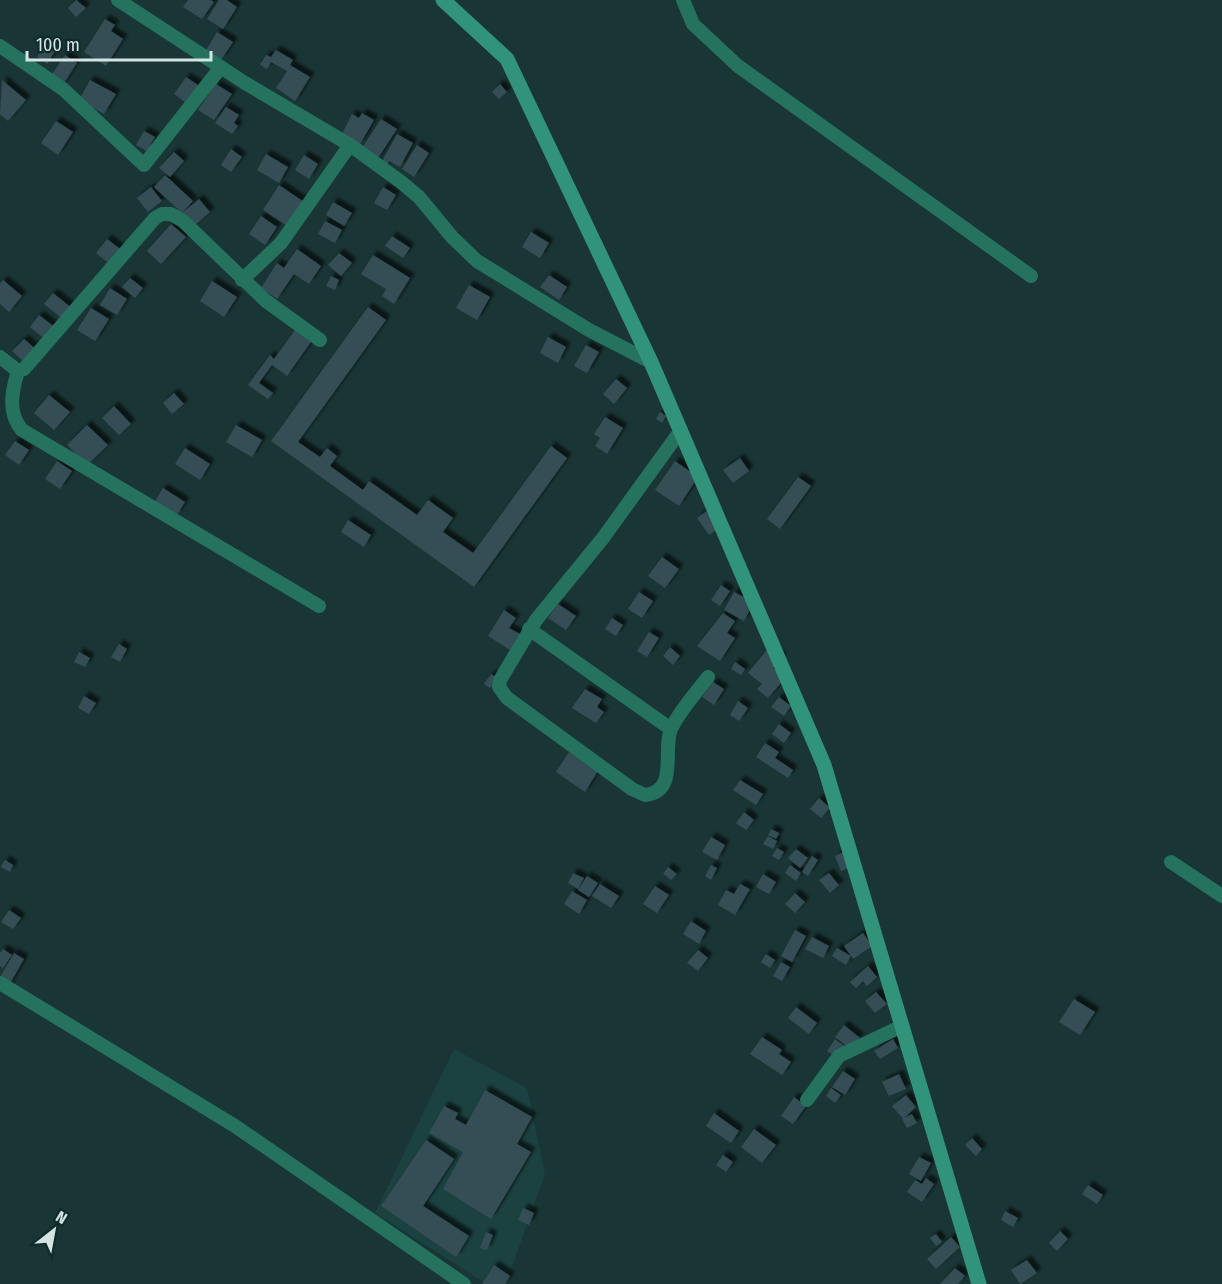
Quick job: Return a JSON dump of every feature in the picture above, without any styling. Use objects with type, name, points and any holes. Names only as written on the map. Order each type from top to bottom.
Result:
[{"type":"street","points":[[118,0],[221,67],[350,145],[419,197],[452,237],[477,261],[589,330],[651,362]]},
{"type":"street","points":[[442,0],[507,59],[651,362],[824,765],[979,1284]]},
{"type":"street","points":[[683,0],[693,24],[738,66],[1031,276]]},
{"type":"street","points":[[0,46],[63,89],[144,165],[221,67]]},
{"type":"street","points":[[242,280],[281,243],[350,145]]},
{"type":"street","points":[[320,339],[266,301],[183,221],[171,214],[162,214],[154,218],[123,251],[26,366],[18,371],[12,392],[13,416],[22,430],[320,606]]},
{"type":"street","points":[[0,357],[18,371]]},
{"type":"street","points":[[681,430],[603,538],[529,629],[500,680],[501,691],[632,789],[645,795],[652,795],[662,786],[668,766],[671,729],[708,677]]},
{"type":"street","points":[[529,629],[671,729]]},
{"type":"street","points":[[1171,862],[1222,896]]},
{"type":"street","points":[[0,984],[235,1126],[464,1284]]},
{"type":"street","points":[[807,1100],[839,1056],[902,1026]]},
{"type":"shaded area","points":[[454,1049],[527,1088],[545,1174],[506,1284],[487,1284],[375,1213]]},
{"type":"building","points":[[76,0],[86,8],[76,17],[68,8]]},
{"type":"building","points":[[188,0],[214,2],[202,19],[183,7]]},
{"type":"building","points":[[219,0],[227,0],[237,7],[223,29],[207,19]]},
{"type":"building","points":[[105,19],[115,25],[111,31],[123,39],[106,66],[84,52]]},
{"type":"building","points":[[217,32],[233,42],[221,60],[206,50]]},
{"type":"building","points":[[45,44],[55,51],[47,64],[37,57]]},
{"type":"building","points":[[276,50],[293,60],[290,65],[310,77],[295,101],[276,88],[287,71],[271,62],[267,69],[260,65],[266,55],[271,57]]},
{"type":"building","points":[[65,55],[77,63],[62,86],[50,77]]},
{"type":"building","points":[[186,77],[201,87],[189,105],[174,94]]},
{"type":"building","points":[[2,80],[26,100],[8,121],[0,114]]},
{"type":"building","points":[[90,80],[116,94],[104,114],[79,100]]},
{"type":"building","points":[[216,84],[232,94],[214,120],[198,110]]},
{"type":"building","points":[[500,84],[507,92],[499,99],[492,92]]},
{"type":"building","points":[[226,107],[239,115],[234,123],[238,126],[232,134],[215,123]]},
{"type":"building","points":[[362,113],[374,120],[360,144],[342,134],[352,114],[359,118]]},
{"type":"building","points":[[381,119],[397,129],[376,161],[360,151]]},
{"type":"building","points":[[56,121],[73,132],[58,155],[41,143]]},
{"type":"building","points":[[144,131],[155,137],[147,151],[136,145]]},
{"type":"building","points":[[397,134],[413,143],[400,167],[389,161],[387,166],[381,163]]},
{"type":"building","points":[[417,145],[429,153],[414,177],[402,169]]},
{"type":"building","points":[[231,149],[242,157],[231,172],[221,165]]},
{"type":"building","points":[[174,152],[184,161],[170,177],[159,168]]},
{"type":"building","points":[[266,154],[288,167],[279,183],[257,170]]},
{"type":"building","points":[[304,155],[318,164],[309,179],[295,170]]},
{"type":"building","points":[[165,175],[193,201],[182,213],[154,187]]},
{"type":"building","points":[[279,185],[304,202],[289,227],[263,210]]},
{"type":"building","points":[[151,187],[162,201],[148,212],[137,198]]},
{"type":"building","points":[[383,187],[396,195],[387,210],[374,203]]},
{"type":"building","points":[[199,199],[210,212],[194,226],[182,213]]},
{"type":"building","points":[[333,202],[352,213],[344,226],[326,215]]},
{"type":"building","points":[[261,216],[277,227],[265,245],[249,234]]},
{"type":"building","points":[[325,221],[342,230],[335,243],[318,234]]},
{"type":"building","points":[[171,224],[186,237],[161,264],[147,251]]},
{"type":"building","points":[[531,232],[549,243],[540,258],[522,247]]},
{"type":"building","points":[[392,236],[410,248],[403,258],[385,246]]},
{"type":"building","points":[[107,239],[123,251],[111,265],[96,253]]},
{"type":"building","points":[[297,249],[321,266],[309,284],[294,274],[277,299],[261,288],[277,263],[284,268]]},
{"type":"building","points":[[339,253],[352,263],[341,276],[328,265]]},
{"type":"building","points":[[373,255],[410,278],[394,304],[382,296],[386,289],[361,274]]},
{"type":"building","points":[[549,275],[567,287],[559,300],[540,287]]},
{"type":"building","points":[[331,276],[339,280],[335,290],[326,286]]},
{"type":"building","points":[[130,278],[143,288],[135,298],[122,287]]},
{"type":"building","points":[[3,280],[22,296],[9,312],[0,304],[0,284]]},
{"type":"building","points":[[212,281],[237,297],[224,317],[200,301]]},
{"type":"building","points":[[469,285],[490,297],[477,320],[456,308]]},
{"type":"building","points":[[110,288],[127,299],[117,315],[100,305]]},
{"type":"building","points":[[53,293],[73,309],[64,320],[44,304]]},
{"type":"building","points":[[368,307],[386,320],[298,442],[320,457],[327,448],[337,456],[330,466],[363,490],[369,481],[417,515],[428,500],[453,518],[443,532],[473,553],[551,446],[567,458],[474,587],[271,441]]},
{"type":"building","points":[[91,308],[109,319],[95,341],[77,330]]},
{"type":"building","points":[[39,315],[56,328],[46,340],[30,327]]},
{"type":"building","points":[[295,330],[311,342],[287,376],[272,365],[259,383],[273,393],[268,399],[248,385],[270,355],[274,359]]},
{"type":"building","points":[[548,337],[566,347],[558,363],[540,353]]},
{"type":"building","points":[[24,339],[37,350],[25,363],[12,351]]},
{"type":"building","points":[[586,345],[599,352],[587,373],[574,366]]},
{"type":"building","points":[[616,379],[627,388],[614,404],[603,394]]},
{"type":"building","points":[[174,393],[184,404],[172,414],[163,403]]},
{"type":"building","points":[[49,395],[70,412],[54,430],[34,413]]},
{"type":"building","points":[[114,406],[131,424],[119,435],[102,418]]},
{"type":"building","points":[[660,412],[666,416],[662,423],[656,419]]},
{"type":"building","points":[[605,417],[623,428],[607,454],[595,446],[600,438],[594,434]]},
{"type":"building","points":[[87,425],[108,445],[87,465],[67,445]]},
{"type":"building","points":[[236,425],[262,440],[252,457],[226,442]]},
{"type":"building","points":[[15,441],[29,450],[19,465],[5,455]]},
{"type":"building","points":[[185,448],[210,464],[200,480],[175,464]]},
{"type":"building","points":[[740,458],[749,471],[733,483],[723,470]]},
{"type":"building","points":[[57,461],[72,471],[60,489],[45,479]]},
{"type":"building","points":[[675,461],[698,477],[679,506],[655,490]]},
{"type":"building","points":[[798,477],[811,486],[780,529],[767,519]]},
{"type":"building","points":[[163,488],[185,502],[177,515],[155,501]]},
{"type":"building","points":[[711,508],[723,526],[709,535],[697,518]]},
{"type":"building","points":[[348,520],[371,535],[364,547],[341,532]]},
{"type":"building","points":[[662,557],[679,569],[665,588],[648,576]]},
{"type":"building","points":[[721,585],[730,591],[720,606],[711,600]]},
{"type":"building","points":[[639,592],[653,601],[642,618],[628,609]]},
{"type":"building","points":[[734,592],[754,602],[744,621],[724,610]]},
{"type":"building","points":[[558,604],[576,616],[566,630],[548,618]]},
{"type":"building","points":[[504,610],[516,618],[509,628],[520,634],[510,650],[488,636]]},
{"type":"building","points":[[723,613],[735,621],[727,633],[735,638],[720,661],[697,646]]},
{"type":"building","points":[[612,618],[623,625],[616,636],[605,629]]},
{"type":"building","points":[[649,632],[659,638],[647,657],[637,651]]},
{"type":"building","points":[[119,644],[127,649],[120,662],[111,657]]},
{"type":"building","points":[[670,647],[680,656],[673,665],[663,656]]},
{"type":"building","points":[[769,647],[782,657],[773,668],[785,678],[768,698],[757,689],[762,684],[748,673]]},
{"type":"building","points":[[79,652],[90,658],[85,667],[74,662]]},
{"type":"building","points":[[735,662],[745,669],[741,675],[731,669]]},
{"type":"building","points":[[491,674],[497,678],[490,688],[484,684]]},
{"type":"building","points":[[713,682],[724,689],[714,705],[702,697]]},
{"type":"building","points":[[585,689],[602,699],[597,707],[604,712],[596,723],[572,708]]},
{"type":"building","points":[[84,696],[96,703],[89,714],[78,708]]},
{"type":"building","points":[[779,697],[791,706],[784,716],[771,707]]},
{"type":"building","points":[[738,701],[748,708],[739,721],[730,715]]},
{"type":"building","points":[[779,724],[791,733],[784,743],[772,734]]},
{"type":"building","points":[[765,743],[779,752],[775,758],[793,770],[788,778],[756,757]]},
{"type":"building","points":[[569,752],[598,771],[585,792],[556,772]]},
{"type":"building","points":[[740,780],[763,794],[756,805],[733,790]]},
{"type":"building","points":[[819,798],[830,808],[821,818],[810,809]]},
{"type":"building","points":[[744,812],[754,820],[746,830],[736,823]]},
{"type":"building","points":[[771,829],[779,833],[776,839],[768,835]]},
{"type":"building","points":[[768,836],[777,841],[773,849],[763,844]]},
{"type":"building","points":[[711,837],[725,845],[717,860],[702,852]]},
{"type":"building","points":[[777,848],[784,852],[779,860],[772,856]]},
{"type":"building","points":[[796,849],[808,858],[800,868],[788,858]]},
{"type":"building","points":[[844,852],[851,867],[841,871],[835,856]]},
{"type":"building","points":[[812,856],[818,860],[808,876],[802,872]]},
{"type":"building","points":[[5,860],[13,865],[10,872],[1,867]]},
{"type":"building","points":[[711,865],[717,868],[711,880],[705,876]]},
{"type":"building","points":[[790,865],[801,873],[796,881],[785,873]]},
{"type":"building","points":[[668,867],[677,874],[671,880],[663,874]]},
{"type":"building","points":[[573,873],[584,878],[578,889],[568,883]]},
{"type":"building","points":[[829,873],[839,885],[830,893],[819,880]]},
{"type":"building","points":[[763,874],[776,882],[769,894],[756,887]]},
{"type":"building","points":[[587,876],[598,883],[589,897],[578,890]]},
{"type":"building","points":[[600,884],[619,896],[611,908],[592,896]]},
{"type":"building","points":[[740,884],[750,889],[735,915],[718,905],[726,890],[734,894]]},
{"type":"building","points":[[655,886],[669,895],[657,913],[643,904]]},
{"type":"building","points":[[572,891],[587,900],[579,914],[564,904]]},
{"type":"building","points":[[795,893],[805,902],[795,913],[785,904]]},
{"type":"building","points":[[9,910],[21,918],[13,929],[1,922]]},
{"type":"building","points":[[691,921],[706,931],[699,944],[683,934]]},
{"type":"building","points":[[795,930],[806,936],[792,962],[781,956]]},
{"type":"building","points":[[863,933],[872,946],[853,959],[844,946]]},
{"type":"building","points":[[812,937],[829,946],[823,958],[805,949]]},
{"type":"building","points":[[837,948],[851,956],[846,965],[832,956]]},
{"type":"building","points":[[3,949],[12,955],[3,968],[0,966],[0,953]]},
{"type":"building","points":[[698,950],[708,958],[698,971],[687,963]]},
{"type":"building","points":[[14,953],[24,959],[7,989],[0,977]]},
{"type":"building","points":[[766,954],[775,960],[770,968],[761,962]]},
{"type":"building","points":[[781,962],[790,967],[782,981],[773,976]]},
{"type":"building","points":[[868,966],[877,977],[867,986],[863,981],[856,988],[850,982]]},
{"type":"building","points":[[876,992],[887,1004],[875,1013],[865,1001]]},
{"type":"building","points":[[1074,999],[1095,1012],[1080,1035],[1059,1022]]},
{"type":"building","points":[[796,1007],[817,1023],[809,1034],[788,1018]]},
{"type":"building","points":[[844,1025],[860,1038],[850,1049],[835,1037]]},
{"type":"building","points":[[762,1037],[782,1050],[779,1054],[791,1062],[782,1075],[750,1054]]},
{"type":"building","points":[[835,1039],[849,1049],[841,1061],[827,1051]]},
{"type":"building","points":[[893,1039],[898,1048],[880,1059],[874,1051]]},
{"type":"building","points":[[843,1071],[855,1079],[845,1095],[832,1087]]},
{"type":"building","points":[[899,1074],[906,1089],[889,1096],[882,1082]]},
{"type":"building","points":[[831,1088],[841,1095],[835,1103],[826,1096]]},
{"type":"building","points":[[485,1090],[532,1117],[517,1144],[531,1152],[491,1219],[443,1189],[463,1152],[429,1133],[444,1106],[458,1113],[455,1119],[466,1125]]},
{"type":"building","points":[[906,1095],[916,1107],[903,1119],[892,1106]]},
{"type":"building","points":[[794,1097],[806,1106],[793,1124],[781,1116]]},
{"type":"building","points":[[714,1113],[739,1131],[731,1143],[706,1126]]},
{"type":"building","points":[[912,1114],[917,1123],[907,1128],[902,1119]]},
{"type":"building","points":[[754,1129],[776,1145],[762,1163],[741,1147]]},
{"type":"building","points":[[972,1138],[982,1149],[976,1156],[965,1145]]},
{"type":"building","points":[[426,1140],[454,1159],[423,1206],[469,1236],[456,1257],[381,1206]]},
{"type":"building","points":[[723,1155],[733,1162],[726,1172],[716,1165]]},
{"type":"building","points":[[919,1157],[931,1163],[921,1181],[909,1174]]},
{"type":"building","points":[[926,1178],[934,1184],[922,1202],[907,1192],[915,1180],[922,1184]]},
{"type":"building","points":[[1088,1185],[1103,1195],[1097,1204],[1082,1194]]},
{"type":"building","points":[[523,1208],[534,1213],[529,1225],[518,1220]]},
{"type":"building","points":[[1005,1211],[1018,1218],[1013,1227],[1001,1220]]},
{"type":"building","points":[[1060,1231],[1068,1239],[1057,1251],[1049,1243]]},
{"type":"building","points":[[486,1232],[493,1235],[487,1250],[480,1248]]},
{"type":"building","points":[[936,1234],[942,1242],[936,1246],[930,1238]]},
{"type":"building","points":[[951,1237],[960,1247],[936,1269],[927,1259]]},
{"type":"building","points":[[1027,1260],[1037,1273],[1020,1284],[1011,1270]]},
{"type":"building","points":[[494,1265],[510,1276],[505,1284],[482,1284]]},
{"type":"building","points":[[955,1268],[965,1276],[958,1284],[940,1284]]}]
